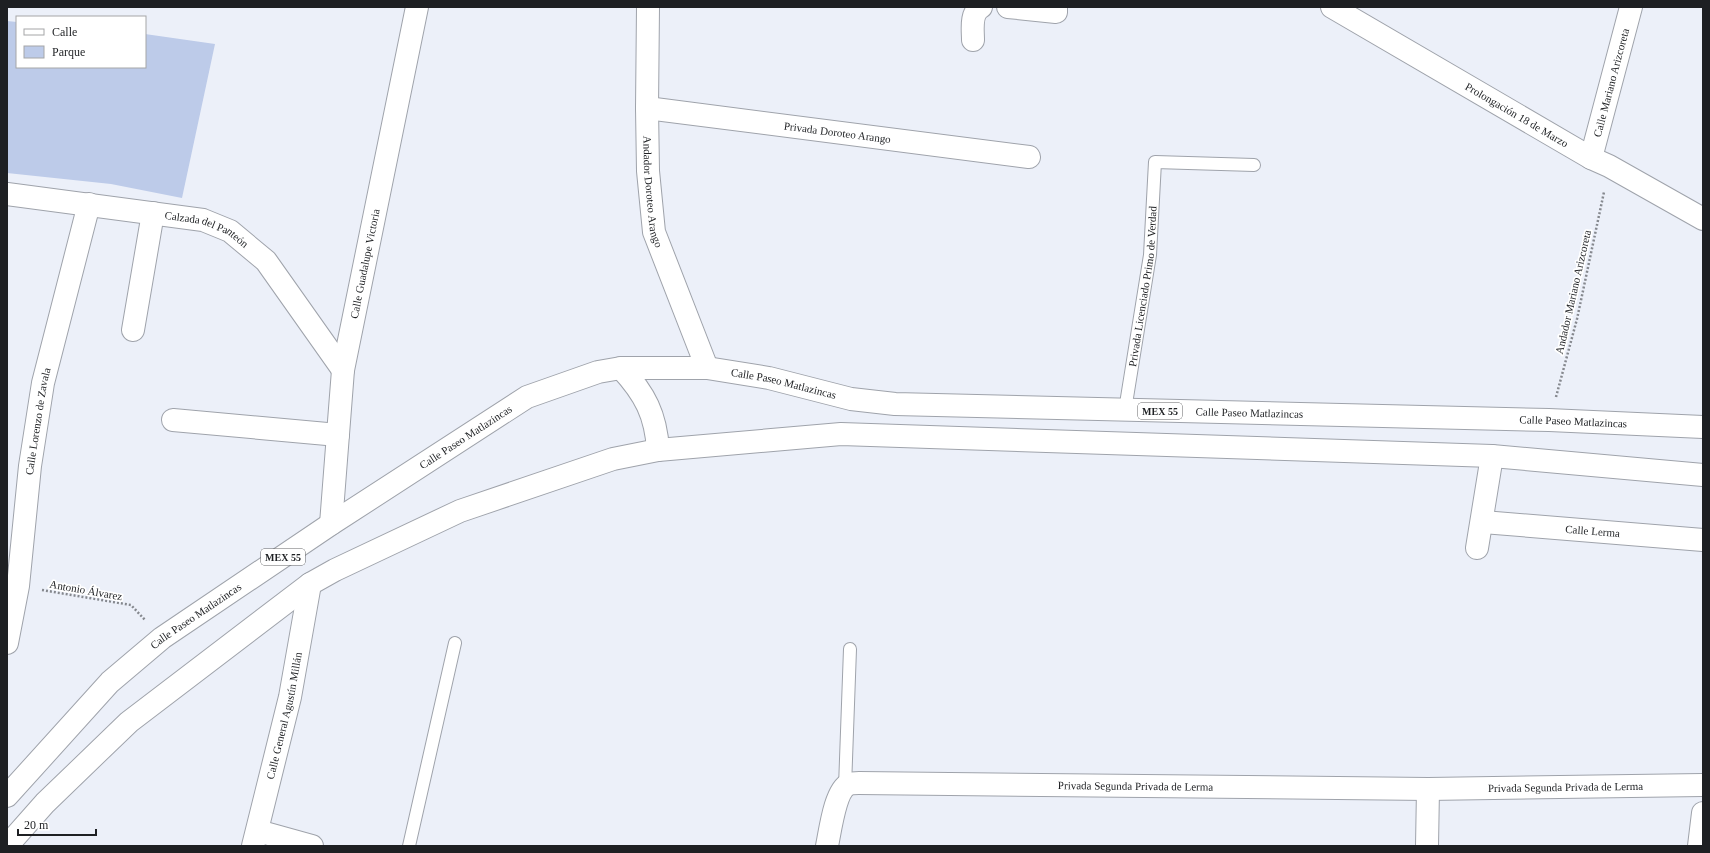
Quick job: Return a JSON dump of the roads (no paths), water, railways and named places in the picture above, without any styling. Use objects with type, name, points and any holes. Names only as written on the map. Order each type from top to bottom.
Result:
[{"type":"main road","name":"Calle Guadalupe Victoria","points":[[331,524],[343,370],[417,7]]},
{"type":"main road","name":"Andador Doroteo Arango","points":[[648,7],[646,108],[648,171],[654,232],[707,368]]},
{"type":"main road","points":[[973,40],[973,20],[978,9],[981,7]]},
{"type":"main road","points":[[1008,7],[1056,12],[1056,7]]},
{"type":"main road","name":"Prolongación 18 de Marzo","points":[[1332,7],[1600,162],[1703,219]]},
{"type":"main road","name":"Calle Mariano Arizcoreta","points":[[1600,162],[1631,7]]},
{"type":"main road","name":"Privada Doroteo Arango","points":[[646,108],[1029,157]]},
{"type":"main road","name":"Calzada del Panteón","points":[[7,194],[203,220],[230,231],[266,261],[343,370]]},
{"type":"main road","name":"Calle Lorenzo de Zavala","points":[[7,643],[30,466],[43,383],[89,204]]},
{"type":"main road","points":[[133,330],[153,213]]},
{"type":"main road","points":[[621,368],[632,380],[647,402],[655,425],[658,450]]},
{"type":"main road","name":"Calle Paseo Matlazincas","points":[[7,796],[110,682],[162,638],[331,524],[527,397],[598,372],[621,368],[707,368],[769,378],[851,399],[895,404],[1549,420],[1703,426]]},
{"type":"main road","points":[[173,420],[338,435]]},
{"type":"main road","points":[[7,846],[45,803],[129,722],[310,584],[335,570],[460,510],[613,459],[658,450],[841,434],[1492,456],[1703,475]]},
{"type":"main road","points":[[1478,548],[1492,456]]},
{"type":"main road","name":"Calle Lerma","points":[[1483,522],[1703,540]]},
{"type":"main road","name":"Calle General Agustín Millán","points":[[255,838],[290,698],[310,584]]},
{"type":"main road","name":"Privada Segunda Privada de Lerma","points":[[845,787],[850,784],[859,783],[1428,789],[1703,785]]},
{"type":"main road","points":[[827,846],[837,800],[845,787]]},
{"type":"main road","points":[[1427,846],[1428,789]]},
{"type":"main road","points":[[1699,846],[1703,813]]},
{"type":"main road","points":[[255,838],[312,846]]},
{"type":"lane","name":"Privada Licenciado Primo de Verdad","points":[[1125,410],[1150,255],[1155,162],[1254,165]]},
{"type":"lane","points":[[409,846],[455,643]]},
{"type":"lane","points":[[845,787],[850,649]]}]
